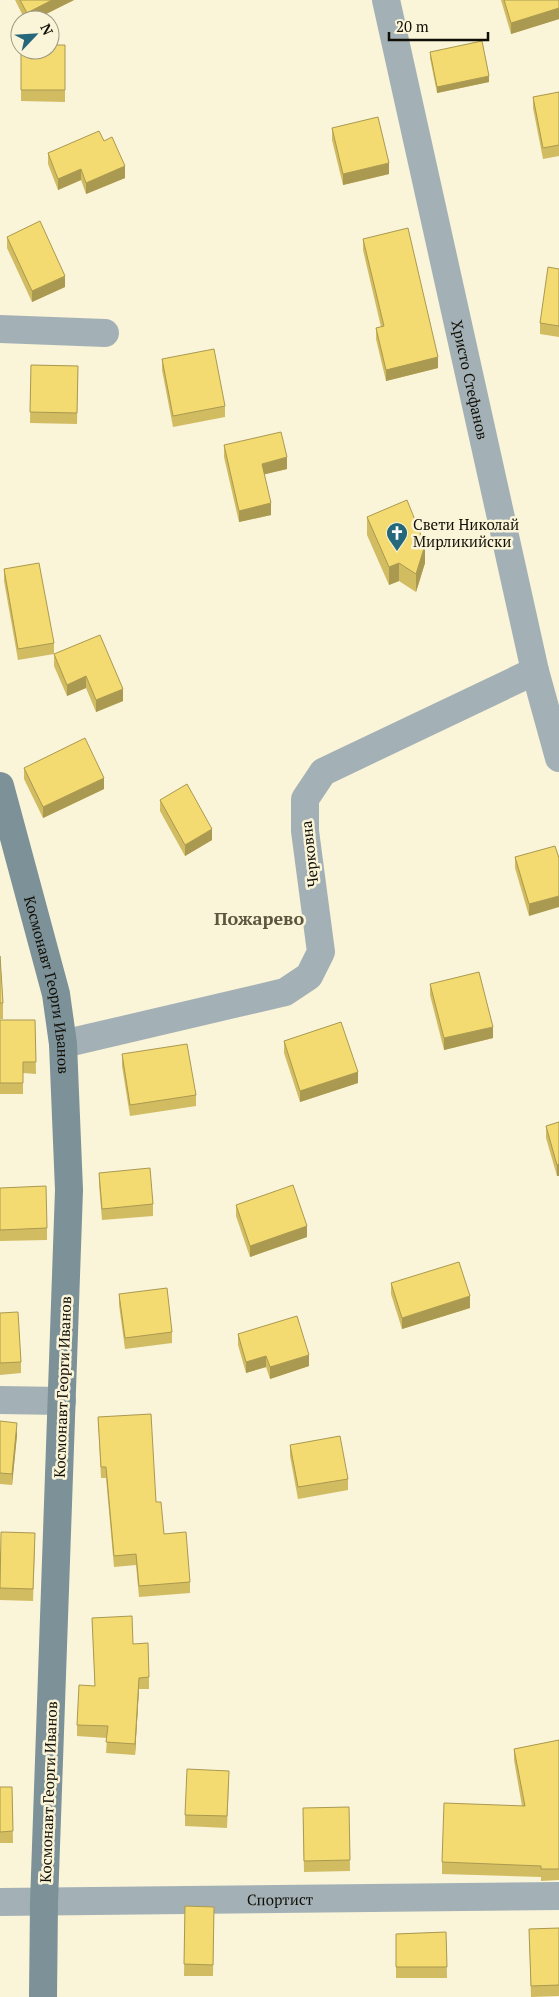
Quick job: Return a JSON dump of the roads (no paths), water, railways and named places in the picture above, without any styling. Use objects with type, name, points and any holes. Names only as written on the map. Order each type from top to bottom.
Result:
[{"type":"street","name":"Христо Стефанов","points":[[386,0],[535,671],[559,758]]},
{"type":"street","points":[[0,329],[105,333]]},
{"type":"street","name":"Черковна","points":[[64,1044],[285,992],[309,976],[321,952],[305,831],[305,799],[323,772],[535,671]]},
{"type":"street","name":"Космонавт Георги Иванов","points":[[0,786],[56,994],[64,1044],[70,1190],[44,1904],[43,1997]]},
{"type":"street","points":[[0,1400],[62,1401]]},
{"type":"street","name":"Спортист","points":[[0,1902],[44,1904],[559,1896]]},
{"type":"place","name":"Свети Николай Мирликийски","points":[[397,552]]},
{"type":"district","name":"Пожарево","points":[[259,918]]}]
